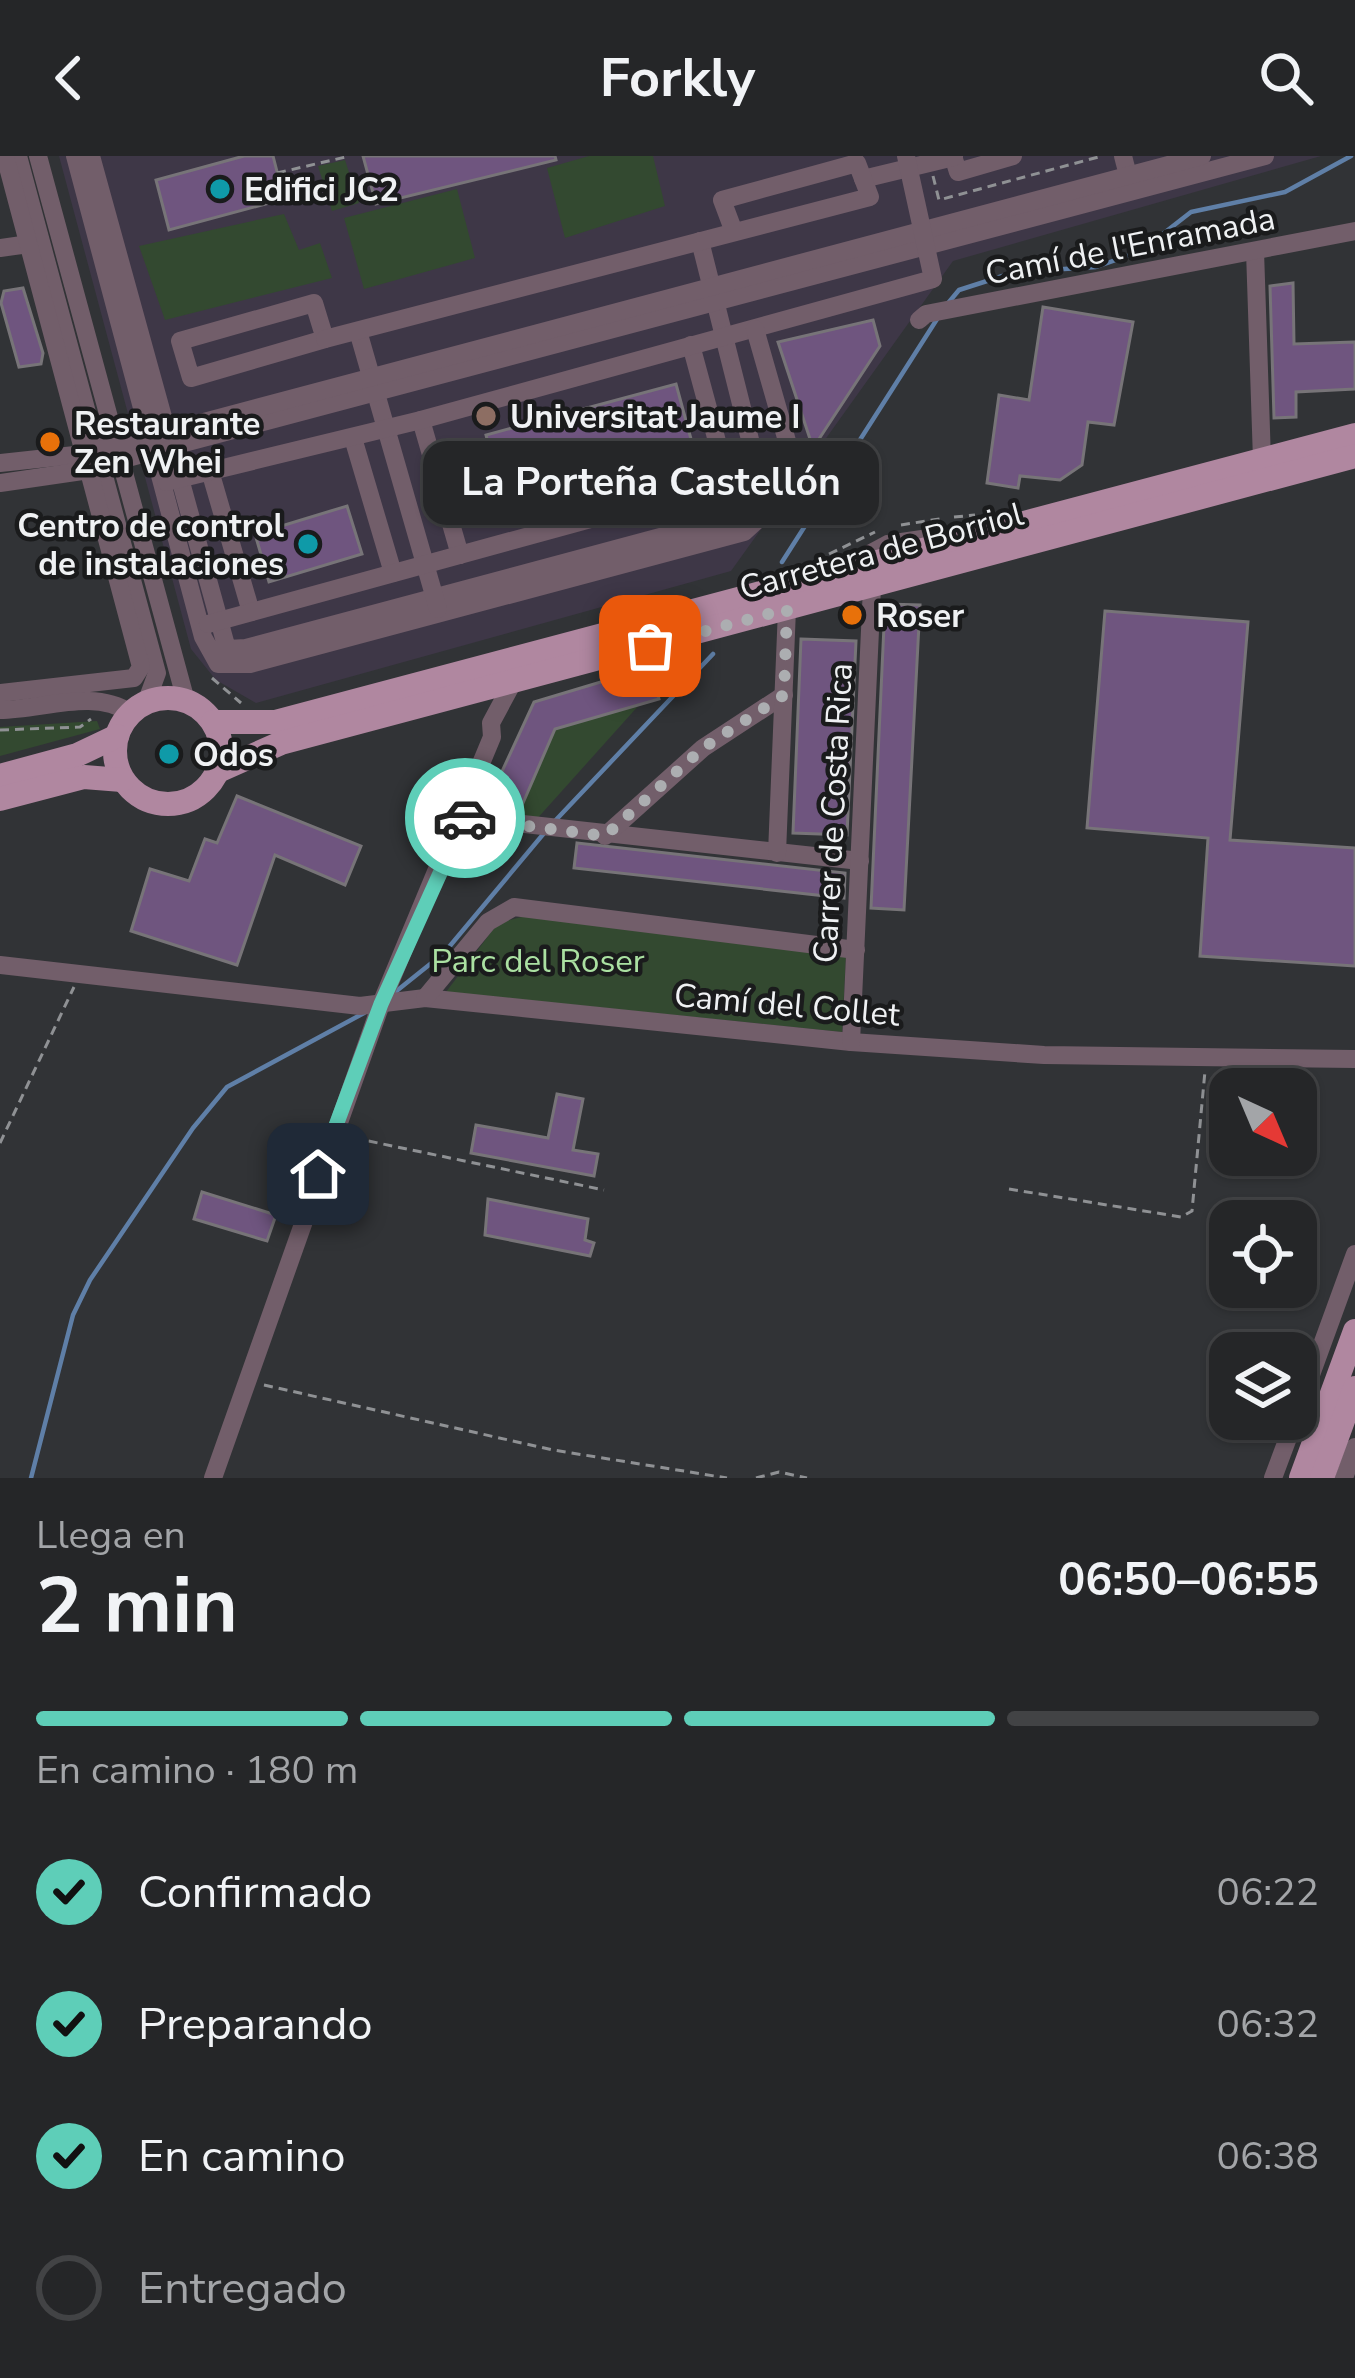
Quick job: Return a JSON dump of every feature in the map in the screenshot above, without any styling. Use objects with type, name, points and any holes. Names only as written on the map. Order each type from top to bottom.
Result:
[{"type":"main road","name":"Carretera de Borriol","points":[[213,722],[275,722],[975,526],[1355,435]]},
{"type":"main road","name":"Carretera de Borriol","points":[[218,771],[281,742],[1355,456]]},
{"type":"main road","points":[[0,776],[77,755],[131,717],[186,701],[213,722],[221,746],[218,771],[200,794],[173,805],[144,800],[122,781],[115,759],[131,717]]},
{"type":"main road","points":[[0,800],[84,777],[122,781]]},
{"type":"main road","points":[[1301,1478],[1355,1331]]},
{"type":"main road","points":[[1322,1478],[1355,1388]]},
{"type":"street","points":[[4,156],[29,244],[186,701]]},
{"type":"street","points":[[0,710],[94,700],[114,702],[131,717],[157,673],[18,156]]},
{"type":"street","points":[[0,693],[141,673],[102,458],[38,156]]},
{"type":"street","points":[[75,156],[140,369],[218,664],[232,667],[437,606],[744,532],[766,503],[700,241]]},
{"type":"street","points":[[92,156],[140,369]]},
{"type":"street","points":[[863,179],[908,162],[930,163],[953,156],[958,172],[1012,156]]},
{"type":"street","points":[[1123,156],[1130,184]]},
{"type":"street","points":[[1130,184],[1202,156]]},
{"type":"street","points":[[0,483],[1130,184],[1264,156]]},
{"type":"street","points":[[170,482],[421,420],[933,279],[908,162]]},
{"type":"street","points":[[325,339],[314,303],[180,341],[190,378],[870,197],[857,163],[722,200],[734,232]]},
{"type":"street","name":"Camí de l'Enramada","points":[[919,320],[926,314],[1355,231]]},
{"type":"street","points":[[0,248],[29,244]]},
{"type":"street","points":[[1255,251],[1262,460]]},
{"type":"street","points":[[208,624],[784,466],[789,448],[755,329]]},
{"type":"street","points":[[358,331],[437,606]]},
{"type":"street","points":[[691,345],[728,482]]},
{"type":"street","points":[[140,369],[185,359]]},
{"type":"street","points":[[421,420],[460,555]]},
{"type":"street","points":[[352,438],[393,573]]},
{"type":"street","points":[[0,464],[102,458]]},
{"type":"street","points":[[210,471],[251,612]]},
{"type":"street","name":"Carrer de Costa Rica","points":[[851,1042],[872,587]]},
{"type":"street","points":[[777,853],[787,609]]},
{"type":"street","points":[[213,1478],[381,1004],[492,737],[491,722],[513,682]]},
{"type":"street","points":[[605,836],[703,748],[784,695]]},
{"type":"street","points":[[460,696],[491,722]]},
{"type":"street","points":[[626,837],[634,812]]},
{"type":"street","points":[[460,817],[860,861]]},
{"type":"street","points":[[425,998],[488,922],[514,907],[856,950]]},
{"type":"street","name":"Camí del Collet","points":[[0,965],[381,1004],[425,998],[851,1042],[1044,1055],[1355,1059]]},
{"type":"street","points":[[1317,1357],[1355,1254]]},
{"type":"street","points":[[1273,1478],[1287,1440]]},
{"type":"street","points":[[1344,1478],[1355,1447]]},
{"type":"path","points":[[314,156],[316,164]]},
{"type":"path","points":[[277,173],[350,156]]},
{"type":"path","points":[[930,163],[939,200],[1102,156]]},
{"type":"path","points":[[833,564],[870,533],[917,520],[975,526]]},
{"type":"path","points":[[206,672],[245,706]]},
{"type":"path","points":[[0,730],[80,728],[94,716],[94,700]]},
{"type":"path","points":[[0,1143],[41,1064],[77,974]]},
{"type":"path","points":[[1009,1189],[1181,1217],[1192,1211],[1207,1054]]},
{"type":"path","points":[[333,1133],[604,1190]]},
{"type":"path","points":[[246,1381],[553,1450],[727,1478]]},
{"type":"path","points":[[756,1478],[779,1472],[807,1478]]},
{"type":"shaded area","name":"Universitat Jaume I","points":[[59,156],[1321,156],[953,261],[731,571],[256,703],[216,680],[191,649]]},
{"type":"green space","points":[[589,156],[653,156],[665,206],[565,238],[547,168]]},
{"type":"green space","points":[[345,160],[359,203],[332,211],[318,166]]},
{"type":"green space","points":[[457,189],[475,258],[364,289],[344,218]]},
{"type":"green space","points":[[284,214],[299,250],[320,243],[332,278],[165,320],[139,246]]},
{"type":"green space","points":[[640,704],[535,821],[516,821],[555,729]]},
{"type":"green space","points":[[97,721],[100,729],[0,756],[0,727]]},
{"type":"green space","name":"Parc del Roser","points":[[525,916],[846,955],[842,1032],[446,992],[498,923]]},
{"type":"building","name":"Edifici JC2","points":[[244,156],[273,156],[284,199],[169,230],[156,180]]},
{"type":"building","points":[[363,156],[555,156],[556,160],[376,204]]},
{"type":"building","points":[[1293,283],[1294,344],[1355,342],[1355,389],[1296,392],[1296,417],[1274,418],[1270,286]]},
{"type":"building","points":[[23,288],[43,353],[41,364],[19,367],[1,303],[4,291]]},
{"type":"building","points":[[1043,307],[1133,322],[1114,425],[1088,422],[1082,465],[1060,480],[1020,476],[1018,488],[987,483],[999,395],[1029,400]]},
{"type":"building","points":[[873,320],[880,346],[813,448],[778,342]]},
{"type":"building","points":[[676,384],[697,461],[506,512],[486,435]]},
{"type":"building","name":"Centro de control de instalaciones","points":[[347,506],[362,554],[269,582],[255,534]]},
{"type":"building","points":[[885,604],[920,605],[904,910],[871,908]]},
{"type":"building","points":[[1105,611],[1248,622],[1230,840],[1355,848],[1355,966],[1200,956],[1208,838],[1087,828]]},
{"type":"building","points":[[801,639],[856,641],[847,835],[793,833]]},
{"type":"building","points":[[651,667],[659,699],[555,729],[520,810],[486,806],[534,702]]},
{"type":"building","points":[[237,796],[361,846],[345,885],[275,855],[237,965],[131,931],[150,869],[189,881],[205,839],[217,843]]},
{"type":"building","points":[[577,843],[845,873],[844,898],[574,868]]},
{"type":"building","points":[[557,1094],[583,1099],[573,1150],[598,1154],[594,1176],[471,1153],[476,1125],[548,1138]]},
{"type":"building","points":[[202,1192],[276,1215],[267,1241],[194,1219]]},
{"type":"building","points":[[488,1199],[588,1219],[585,1240],[594,1243],[590,1256],[485,1235]]},
{"type":"waterway","points":[[949,302],[959,290],[1015,272],[1096,267],[1141,251],[1191,212],[1285,192],[1351,156]]},
{"type":"waterway","points":[[782,562],[939,316]]},
{"type":"waterway","points":[[553,823],[713,654]]},
{"type":"waterway","points":[[394,993],[444,953],[545,832]]},
{"type":"waterway","points":[[31,1478],[73,1315],[90,1280],[193,1128],[227,1087],[364,1013]]},
{"type":"way so far","points":[[465,818],[605,836],[703,748],[784,695],[787,609],[650,646]]},
{"type":"place","name":"Edifici JC2","points":[[220,189]]},
{"type":"place","name":"Universitat Jaume I","points":[[486,416]]},
{"type":"place","name":"Restaurante Zen Whei","points":[[50,442]]},
{"type":"place","name":"Centro de control de instalaciones","points":[[308,544]]},
{"type":"place","name":"Roser","points":[[852,615]]},
{"type":"place","name":"La Porteña Castellón","points":[[650,646]]},
{"type":"place","name":"Odos","points":[[169,754]]},
{"type":"route","points":[[318,1174],[381,1004],[460,817],[465,818]]}]
